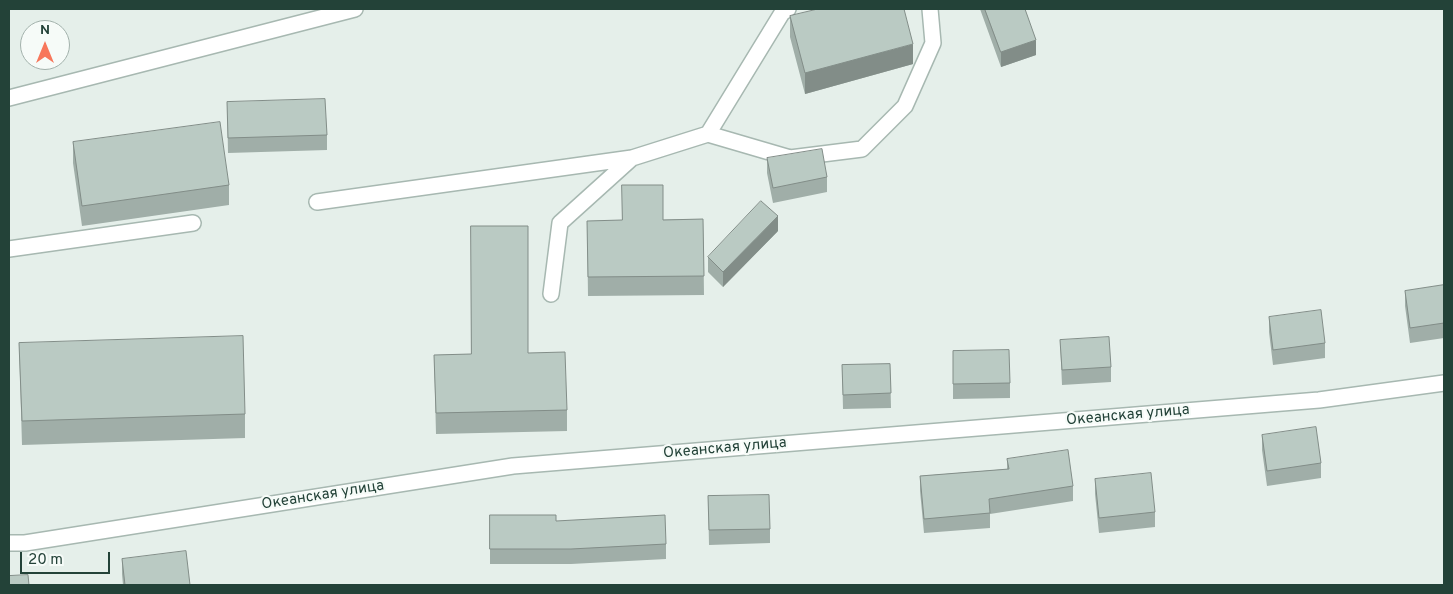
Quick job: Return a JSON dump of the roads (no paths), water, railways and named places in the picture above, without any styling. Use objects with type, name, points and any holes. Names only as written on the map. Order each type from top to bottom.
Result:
[{"type":"street","points":[[9,98],[355,9]]},
{"type":"street","points":[[708,134],[782,13],[788,9]]},
{"type":"street","points":[[317,202],[632,158],[708,134],[790,158],[862,148],[904,106],[933,43],[930,9]]},
{"type":"street","points":[[551,294],[560,223],[632,158]]},
{"type":"street","points":[[9,249],[193,223]]},
{"type":"street","name":"Океанская улица","points":[[9,543],[25,543],[513,466],[1319,400],[1444,383]]}]
